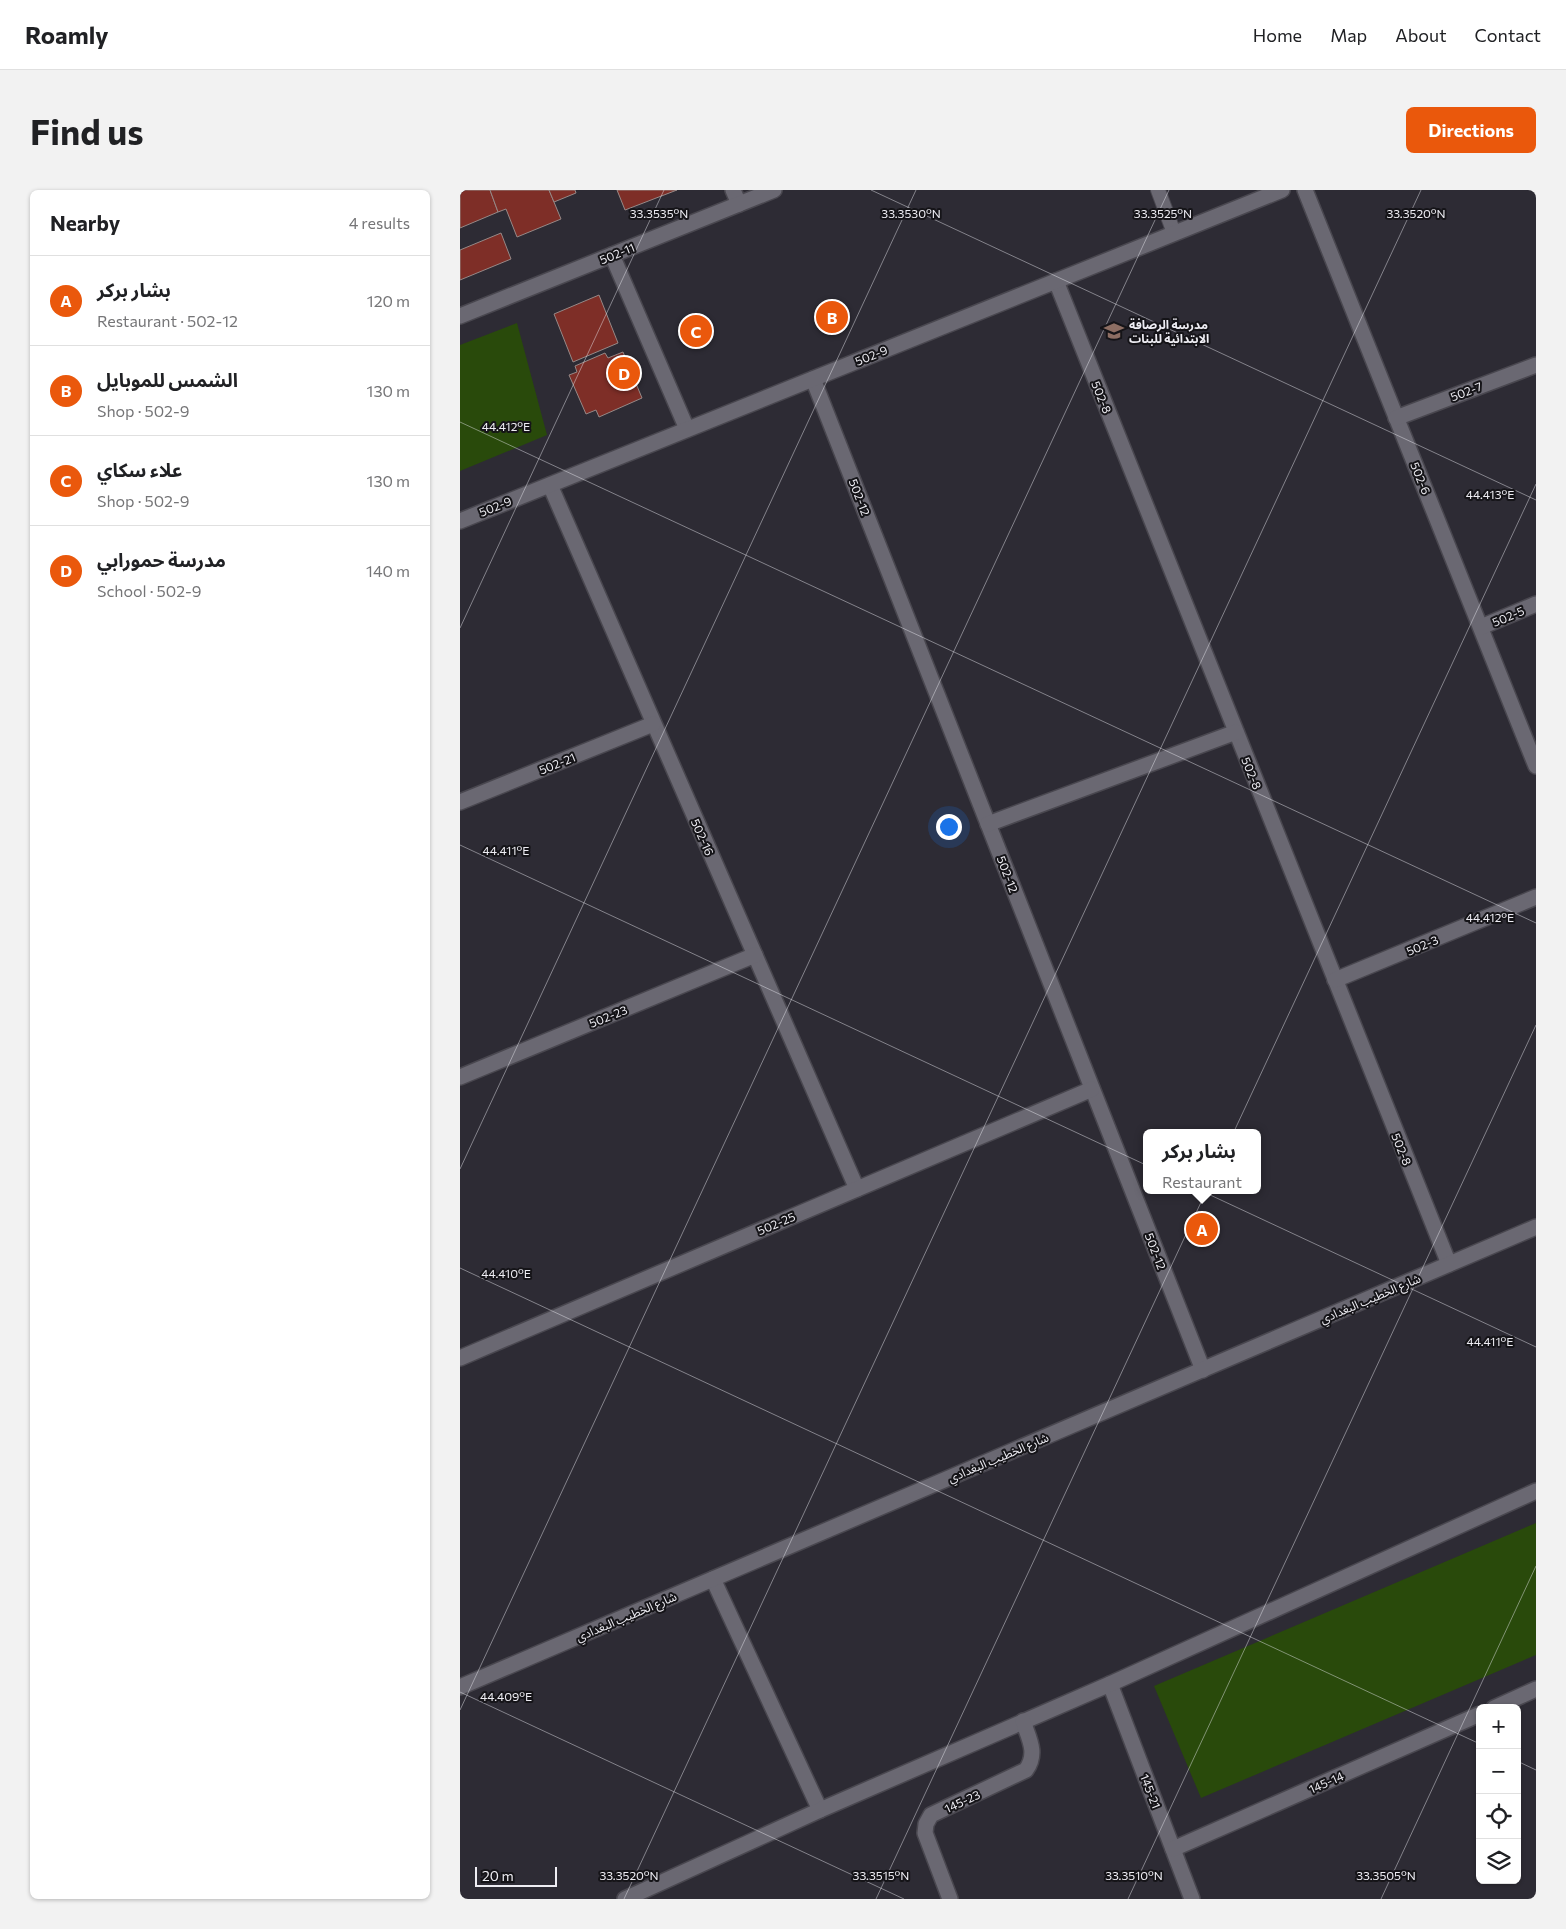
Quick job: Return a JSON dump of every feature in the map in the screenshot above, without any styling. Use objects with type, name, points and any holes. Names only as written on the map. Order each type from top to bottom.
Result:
[{"type":"street","name":"502-11","points":[[460,316],[612,255],[736,197],[774,190]]},
{"type":"street","name":"502-9","points":[[460,520],[1282,190]]},
{"type":"street","name":"502-6","points":[[1305,190],[1536,766]]},
{"type":"street","points":[[612,255],[687,429]]},
{"type":"street","name":"502-8","points":[[1056,281],[1448,1264]]},
{"type":"street","name":"502-7","points":[[1396,418],[1536,365]]},
{"type":"street","name":"502-12","points":[[813,378],[1203,1370]]},
{"type":"street","name":"502-16","points":[[550,484],[857,1189]]},
{"type":"street","name":"502-5","points":[[1481,628],[1536,604]]},
{"type":"street","name":"502-21","points":[[460,802],[654,724]]},
{"type":"street","points":[[988,824],[1236,732]]},
{"type":"street","name":"502-3","points":[[1335,980],[1536,897]]},
{"type":"street","name":"502-23","points":[[460,1077],[755,955]]},
{"type":"street","name":"502-25","points":[[460,1358],[1092,1088]]},
{"type":"street","name":"شارع الخطيب البغدادي","points":[[460,1687],[1536,1227]]},
{"type":"street","points":[[625,1899],[820,1810],[1110,1684],[1536,1490]]},
{"type":"street","points":[[713,1579],[820,1810]]},
{"type":"street","name":"145-21","points":[[1110,1684],[1192,1899]]},
{"type":"street","points":[[1503,1704],[1536,1689]]},
{"type":"street","name":"145-14","points":[[1173,1849],[1476,1716]]},
{"type":"street","name":"145-23","points":[[950,1899],[925,1833],[926,1824],[931,1815],[1026,1770],[1033,1757],[1033,1750],[1023,1721]]},
{"type":"lane","points":[[1158,190],[1174,234]]},
{"type":"green space","points":[[517,323],[547,435],[460,471],[460,345]]},
{"type":"green space","points":[[1536,1523],[1536,1655],[1201,1798],[1154,1686]]},
{"type":"building","points":[[460,190],[490,190],[498,212],[460,228]]},
{"type":"building","points":[[490,190],[549,190],[561,219],[517,237],[506,209],[498,212]]},
{"type":"building","points":[[549,190],[575,190],[576,193],[554,202]]},
{"type":"building","points":[[617,190],[677,190],[625,210]]},
{"type":"building","points":[[501,233],[511,259],[460,280],[460,250]]},
{"type":"building","points":[[599,295],[618,343],[573,362],[554,314]]},
{"type":"building","points":[[623,352],[642,398],[599,417],[596,410],[586,414],[569,375],[577,372],[575,366],[605,353],[608,358]]},
{"type":"place","name":"الشمس للموبايل","points":[[832,317]]},
{"type":"place","name":"علاء سكاي","points":[[696,331]]},
{"type":"place","name":"مدرسة الرصافة الابتدائية للبنات","points":[[1114,331]]},
{"type":"place","name":"مدرسة حمورابي","points":[[624,373]]},
{"type":"place","name":"بشار بركر","points":[[1202,1229]]}]
